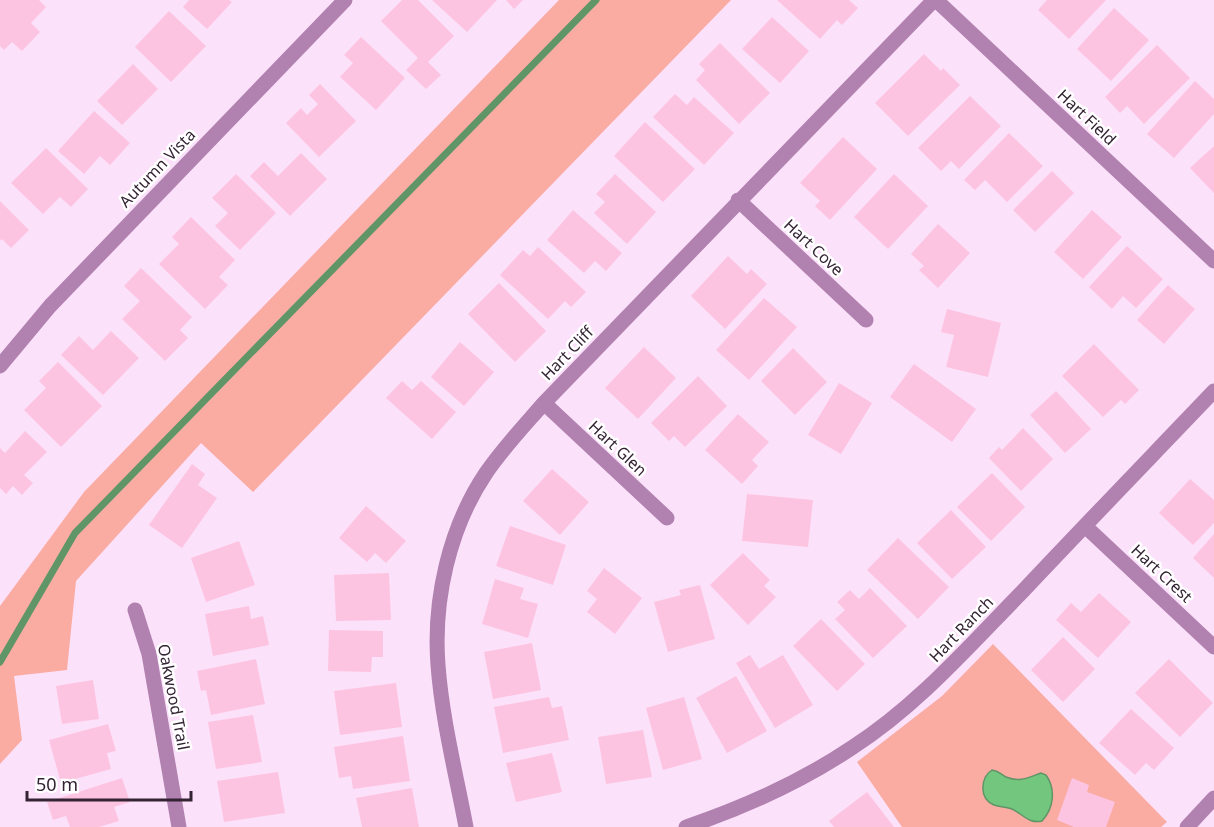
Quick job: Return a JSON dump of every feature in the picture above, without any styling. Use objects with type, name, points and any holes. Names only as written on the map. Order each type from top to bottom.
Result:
[{"type":"street","name":"Autumn Vista","points":[[0,366],[50,306],[345,0]]},
{"type":"street","name":"Hart Cliff","points":[[466,827],[439,675],[437,631],[446,566],[468,504],[484,475],[503,448],[544,403],[738,200],[935,0]]},
{"type":"street","name":"Hart Field","points":[[935,0],[1214,261]]},
{"type":"street","name":"Hart Cove","points":[[738,200],[866,320]]},
{"type":"street","name":"Hart Ranch","points":[[686,827],[739,809],[798,781],[854,747],[897,714],[954,663],[1214,391]]},
{"type":"street","name":"Hart Glen","points":[[544,403],[667,518]]},
{"type":"street","name":"Hart Crest","points":[[1085,526],[1214,647]]},
{"type":"street","name":"Oakwood Trail","points":[[135,610],[149,654],[179,827]]},
{"type":"street","points":[[1187,827],[1214,798]]},
{"type":"shaded area","points":[[559,0],[731,0],[253,492],[201,443],[76,581],[67,670],[14,676],[22,740],[0,764],[0,606],[84,492]]},
{"type":"shaded area","points":[[993,644],[1167,822],[1161,827],[902,827],[857,762],[942,696]]},
{"type":"shaded area","points":[[992,770],[1016,779],[1024,779],[1041,773],[1046,775],[1051,786],[1052,798],[1049,810],[1042,821],[1030,820],[1012,809],[989,802],[984,793],[983,783]]},
{"type":"building","points":[[0,0],[39,0],[46,7],[31,23],[40,32],[22,51],[12,42],[4,50],[0,46]]},
{"type":"building","points":[[189,0],[229,0],[232,2],[207,29],[183,7]]},
{"type":"building","points":[[402,0],[418,0],[454,36],[428,62],[441,75],[426,89],[406,70],[418,58],[381,21]]},
{"type":"building","points":[[432,0],[497,0],[467,32]]},
{"type":"building","points":[[506,0],[523,0],[514,9]]},
{"type":"building","points":[[777,0],[849,0],[858,8],[842,25],[837,20],[820,39]]},
{"type":"building","points":[[1047,0],[1106,0],[1069,39],[1038,10]]},
{"type":"building","points":[[1114,8],[1149,40],[1111,81],[1077,49]]},
{"type":"building","points":[[169,11],[206,46],[171,82],[135,47]]},
{"type":"building","points":[[772,17],[809,51],[780,83],[742,49]]},
{"type":"building","points":[[361,37],[405,78],[376,110],[340,77],[353,63],[344,55]]},
{"type":"building","points":[[720,43],[770,93],[739,124],[696,80],[705,70],[699,64]]},
{"type":"building","points":[[1157,45],[1190,78],[1144,124],[1127,106],[1120,113],[1105,97]]},
{"type":"building","points":[[924,54],[960,85],[908,136],[875,103]]},
{"type":"building","points":[[133,64],[158,89],[122,125],[97,101]]},
{"type":"building","points":[[1195,81],[1214,99],[1214,114],[1174,158],[1147,134]]},
{"type":"building","points":[[320,84],[356,121],[319,157],[286,123],[301,108],[307,115],[318,104],[309,95]]},
{"type":"building","points":[[675,94],[687,105],[694,97],[734,133],[704,165],[653,117]]},
{"type":"building","points":[[970,96],[1001,126],[959,169],[951,161],[941,171],[918,148]]},
{"type":"building","points":[[94,111],[130,143],[110,165],[100,156],[84,174],[58,151]]},
{"type":"building","points":[[645,122],[695,169],[663,202],[614,156]]},
{"type":"building","points":[[1009,133],[1043,166],[1007,202],[985,180],[975,190],[964,180]]},
{"type":"building","points":[[843,137],[877,169],[830,220],[815,206],[820,201],[800,183]]},
{"type":"building","points":[[1214,146],[1214,193],[1190,168]]},
{"type":"building","points":[[46,148],[88,189],[71,207],[60,197],[43,214],[11,183]]},
{"type":"building","points":[[301,153],[327,179],[290,216],[250,176],[264,162],[278,176]]},
{"type":"building","points":[[1052,171],[1074,193],[1035,232],[1013,210]]},
{"type":"building","points":[[236,174],[276,213],[240,250],[215,226],[228,213],[212,198]]},
{"type":"building","points":[[615,174],[656,212],[627,244],[594,213],[605,202],[596,194]]},
{"type":"building","points":[[894,174],[928,206],[888,249],[854,217]]},
{"type":"building","points":[[0,201],[29,230],[11,248],[2,239],[0,241]]},
{"type":"building","points":[[573,210],[622,253],[606,271],[595,261],[584,273],[547,240]]},
{"type":"building","points":[[1092,210],[1122,237],[1083,279],[1054,252]]},
{"type":"building","points":[[191,217],[235,260],[219,277],[228,285],[205,309],[159,264],[179,244],[172,237]]},
{"type":"building","points":[[938,224],[970,253],[938,288],[919,270],[924,266],[911,254]]},
{"type":"building","points":[[1127,246],[1163,279],[1136,308],[1123,296],[1112,309],[1089,287]]},
{"type":"building","points":[[538,247],[586,292],[571,307],[565,301],[548,319],[500,275],[523,250],[530,256]]},
{"type":"building","points":[[728,256],[747,274],[751,269],[767,284],[725,329],[691,296]]},
{"type":"building","points":[[141,268],[192,317],[180,330],[188,338],[165,361],[122,319],[140,301],[124,286]]},
{"type":"building","points":[[499,283],[546,331],[515,362],[468,314]]},
{"type":"building","points":[[1168,285],[1195,309],[1164,344],[1137,320]]},
{"type":"building","points":[[764,298],[797,327],[749,380],[716,350]]},
{"type":"building","points":[[947,309],[1001,323],[988,377],[946,367],[954,335],[941,332]]},
{"type":"building","points":[[111,331],[139,358],[103,395],[61,355],[79,336],[93,350]]},
{"type":"building","points":[[460,342],[494,372],[464,406],[431,377]]},
{"type":"building","points":[[1094,344],[1139,390],[1125,404],[1121,400],[1103,417],[1062,376]]},
{"type":"building","points":[[644,347],[676,378],[638,419],[605,388]]},
{"type":"building","points":[[793,348],[827,382],[795,415],[761,381]]},
{"type":"building","points":[[58,362],[102,406],[61,447],[24,410],[46,388],[39,381]]},
{"type":"building","points":[[914,364],[976,409],[952,442],[890,397]]},
{"type":"building","points":[[698,376],[727,406],[685,447],[674,436],[669,441],[651,423]]},
{"type":"building","points":[[402,381],[412,390],[421,381],[456,412],[432,439],[386,398]]},
{"type":"building","points":[[839,383],[872,403],[841,454],[808,435]]},
{"type":"building","points":[[1056,391],[1091,429],[1065,453],[1030,415]]},
{"type":"building","points":[[738,414],[769,442],[752,460],[758,466],[742,484],[705,450]]},
{"type":"building","points":[[1023,428],[1053,459],[1021,491],[989,458],[999,447],[1002,450]]},
{"type":"building","points":[[25,431],[47,452],[24,475],[33,483],[22,495],[13,486],[6,494],[0,488],[0,448],[5,453]]},
{"type":"building","points":[[192,464],[205,474],[198,485],[217,498],[182,548],[149,525]]},
{"type":"building","points":[[552,469],[589,502],[560,535],[523,501]]},
{"type":"building","points":[[992,473],[1025,507],[991,541],[957,507]]},
{"type":"building","points":[[1190,479],[1214,500],[1214,523],[1193,545],[1159,513]]},
{"type":"building","points":[[747,494],[813,500],[808,547],[742,541]]},
{"type":"building","points":[[366,506],[406,541],[386,563],[375,553],[367,562],[339,538]]},
{"type":"building","points":[[951,510],[986,547],[952,579],[917,543]]},
{"type":"building","points":[[510,526],[566,545],[553,585],[496,566]]},
{"type":"building","points":[[1214,534],[1214,578],[1193,558]]},
{"type":"building","points":[[898,538],[949,587],[918,619],[867,570]]},
{"type":"building","points":[[239,541],[255,585],[206,602],[191,558]]},
{"type":"building","points":[[743,553],[770,580],[764,586],[776,597],[748,625],[710,585]]},
{"type":"building","points":[[604,568],[642,598],[615,634],[587,612],[597,599],[587,591]]},
{"type":"building","points":[[389,573],[391,620],[336,621],[334,575]]},
{"type":"building","points":[[495,579],[524,588],[520,599],[538,604],[528,638],[482,624]]},
{"type":"building","points":[[700,585],[715,639],[668,652],[654,602],[681,595],[679,590]]},
{"type":"building","points":[[870,588],[907,626],[873,658],[835,619],[845,610],[837,602],[850,590],[859,599]]},
{"type":"building","points":[[1099,593],[1131,622],[1098,658],[1056,620],[1071,603],[1081,612]]},
{"type":"building","points":[[249,606],[251,619],[263,616],[269,645],[213,656],[205,614]]},
{"type":"building","points":[[821,619],[865,664],[837,691],[793,646]]},
{"type":"building","points":[[329,630],[383,631],[383,657],[372,657],[371,672],[328,671]]},
{"type":"building","points":[[1063,637],[1095,669],[1063,702],[1031,670]]},
{"type":"building","points":[[532,643],[541,690],[493,699],[484,652]]},
{"type":"building","points":[[750,655],[759,669],[783,655],[813,705],[775,728],[736,663]]},
{"type":"building","points":[[256,659],[265,704],[211,715],[206,690],[201,691],[197,671]]},
{"type":"building","points":[[1169,659],[1213,703],[1180,737],[1135,693]]},
{"type":"building","points":[[736,676],[767,731],[727,753],[696,698]]},
{"type":"building","points":[[93,680],[99,719],[62,724],[56,686]]},
{"type":"building","points":[[396,683],[402,727],[340,735],[334,691]]},
{"type":"building","points":[[549,697],[552,708],[562,706],[569,740],[503,753],[494,707]]},
{"type":"building","points":[[684,697],[702,759],[663,770],[646,708]]},
{"type":"building","points":[[1131,709],[1174,748],[1154,770],[1146,763],[1135,775],[1099,743]]},
{"type":"building","points":[[253,715],[262,762],[216,769],[208,722]]},
{"type":"building","points":[[108,724],[116,751],[107,753],[111,769],[61,783],[49,740]]},
{"type":"building","points":[[643,730],[652,777],[606,784],[598,737]]},
{"type":"building","points":[[403,736],[410,781],[353,789],[351,776],[339,778],[334,747]]},
{"type":"building","points":[[552,753],[562,792],[516,802],[506,763]]},
{"type":"building","points":[[278,772],[285,813],[224,822],[217,781]]},
{"type":"building","points":[[122,778],[130,802],[114,807],[119,821],[99,827],[70,827],[66,816],[53,820],[47,802]]},
{"type":"building","points":[[1072,778],[1089,785],[1087,792],[1115,802],[1106,827],[1074,827],[1057,820]]},
{"type":"building","points":[[412,788],[419,827],[362,827],[356,798]]},
{"type":"building","points":[[867,792],[894,827],[834,827],[829,821]]},
{"type":"waterway","points":[[0,662],[75,533],[596,0]]}]
